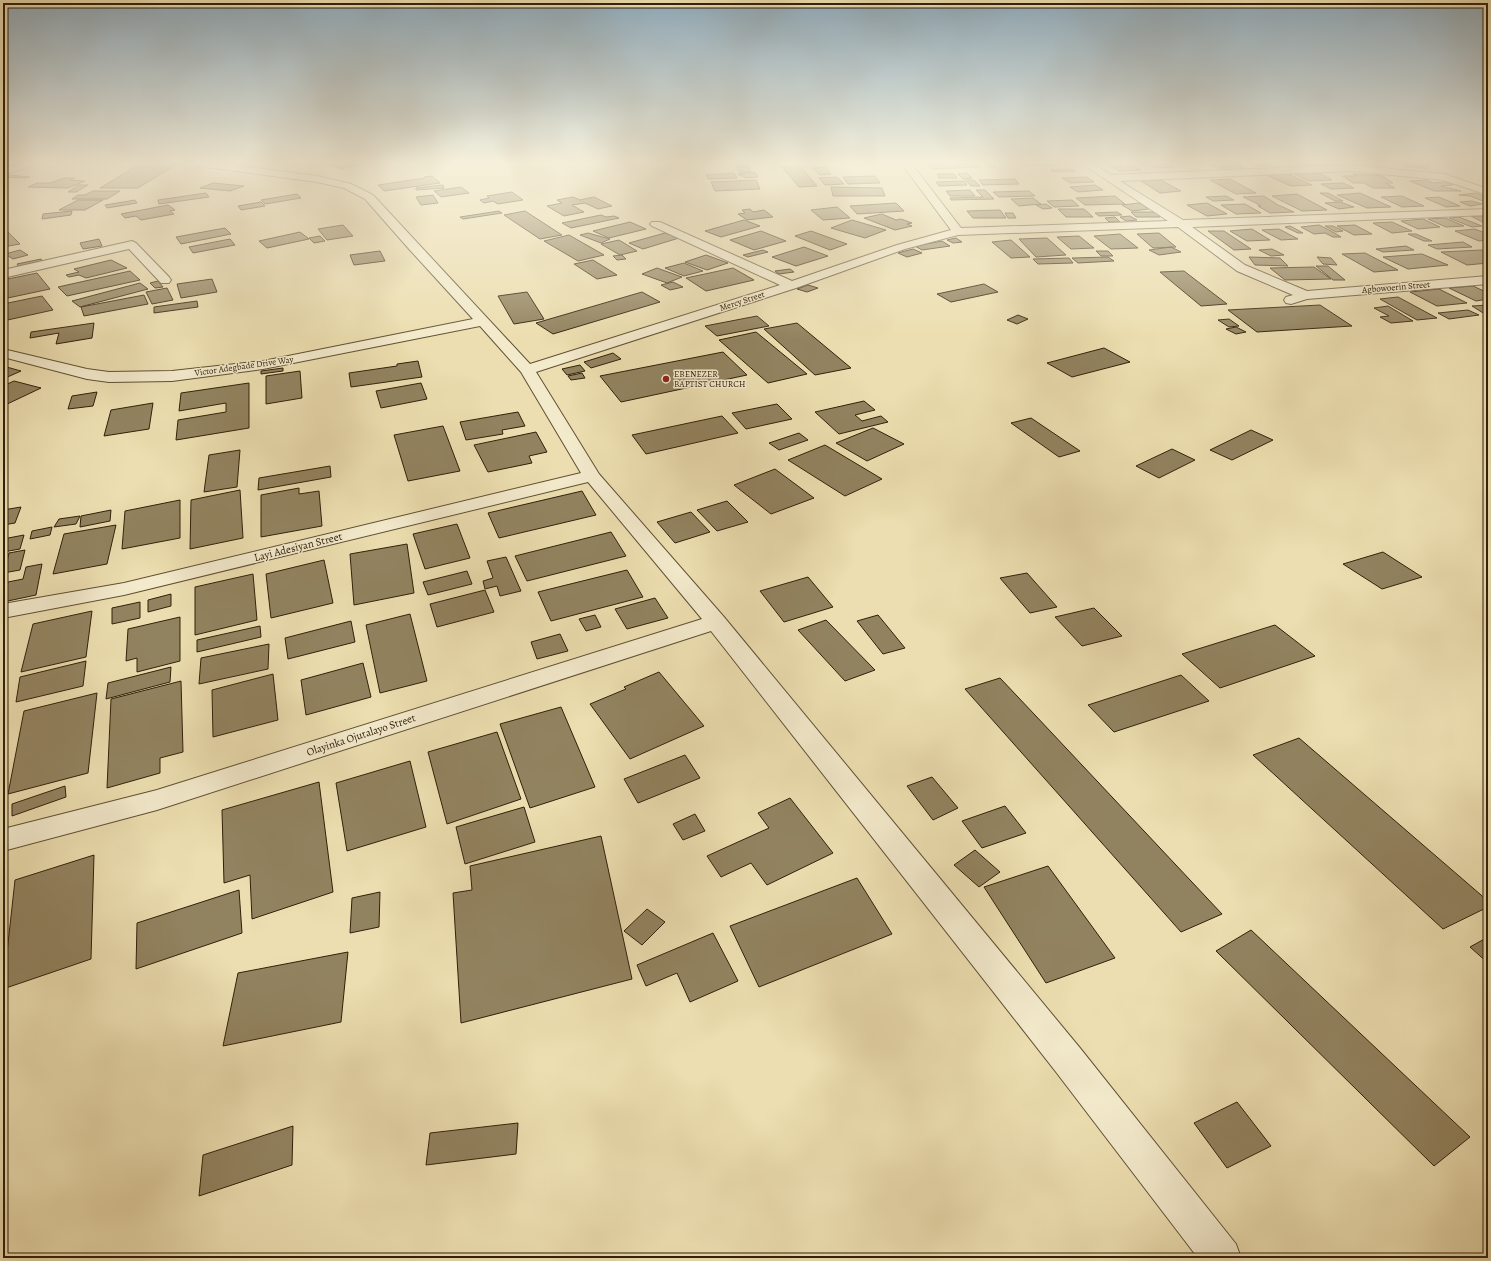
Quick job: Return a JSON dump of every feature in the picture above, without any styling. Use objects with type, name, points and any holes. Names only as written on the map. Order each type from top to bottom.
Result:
[{"type":"street","points":[[390,222],[527,370],[567,431],[592,476],[716,622],[1068,1060],[1222,1258]]},
{"type":"street","points":[[950,222],[958,232]]},
{"type":"street","points":[[1178,222],[1241,268],[1305,295]]},
{"type":"street","name":"Mercy Street","points":[[527,370],[791,285],[901,247],[958,232],[1236,222]]},
{"type":"street","points":[[656,224],[791,285]]},
{"type":"street","points":[[3,274],[132,245],[165,280]]},
{"type":"street","name":"Agbowoerin Street","points":[[1305,295],[1488,280]]},
{"type":"street","points":[[1286,302],[1305,295]]},
{"type":"street","name":"Victor Adegbade Drive Way","points":[[3,353],[87,374],[109,377],[172,376],[263,365],[483,321]]},
{"type":"street","name":"Layi Adesiyan Street","points":[[3,611],[124,589],[592,476]]},
{"type":"street","name":"Olayinka Ojutalayo Street","points":[[3,840],[156,800],[716,622]]},
{"type":"building","points":[[514,222],[542,222],[562,235],[540,239]]},
{"type":"building","points":[[568,222],[601,222],[571,228],[562,223]]},
{"type":"building","points":[[630,222],[646,229],[609,238],[593,231]]},
{"type":"building","points":[[737,222],[749,222],[760,226],[721,237],[705,231]]},
{"type":"building","points":[[847,222],[858,222],[886,230],[865,238],[831,228]]},
{"type":"building","points":[[874,222],[912,223],[907,224],[912,226],[895,230]]},
{"type":"building","points":[[1392,222],[1412,231],[1392,233],[1373,223]]},
{"type":"building","points":[[1403,222],[1429,222],[1440,227],[1418,229]]},
{"type":"building","points":[[1434,222],[1454,222],[1464,226],[1446,227]]},
{"type":"building","points":[[1459,222],[1471,222],[1482,226],[1472,227]]},
{"type":"building","points":[[343,225],[353,236],[327,240],[318,229]]},
{"type":"building","points":[[1319,225],[1341,237],[1333,237],[1325,233],[1314,234],[1301,227]]},
{"type":"building","points":[[1355,225],[1372,234],[1354,235],[1337,226]]},
{"type":"building","points":[[1290,226],[1303,233],[1298,233],[1285,227]]},
{"type":"building","points":[[1325,226],[1333,226],[1343,231],[1336,232]]},
{"type":"building","points":[[225,228],[231,234],[181,244],[176,237]]},
{"type":"building","points":[[3,229],[5,229],[20,244],[3,247]]},
{"type":"building","points":[[1252,229],[1270,240],[1247,241],[1230,231]]},
{"type":"building","points":[[1279,229],[1298,239],[1281,240],[1262,230]]},
{"type":"building","points":[[1475,229],[1488,234],[1488,240],[1479,241],[1455,231]]},
{"type":"building","points":[[761,231],[786,241],[754,250],[730,240]]},
{"type":"building","points":[[811,231],[847,244],[830,250],[795,236]]},
{"type":"building","points":[[1208,231],[1224,231],[1251,249],[1234,250]]},
{"type":"building","points":[[300,232],[309,239],[267,248],[259,241]]},
{"type":"building","points":[[588,233],[610,239],[601,243],[580,235]]},
{"type":"building","points":[[665,233],[679,238],[643,249],[629,243]]},
{"type":"building","points":[[1159,233],[1176,247],[1153,248],[1137,234]]},
{"type":"building","points":[[1120,234],[1138,248],[1111,249],[1094,236]]},
{"type":"building","points":[[1408,234],[1416,234],[1432,241],[1424,241]]},
{"type":"building","points":[[569,235],[604,255],[578,261],[544,241]]},
{"type":"building","points":[[320,236],[325,241],[314,243],[309,238]]},
{"type":"building","points":[[1079,236],[1094,248],[1071,249],[1057,237]]},
{"type":"building","points":[[956,238],[962,242],[953,243],[947,240]]},
{"type":"building","points":[[1047,238],[1066,255],[1036,257],[1019,239]]},
{"type":"building","points":[[99,239],[102,246],[83,249],[80,243]]},
{"type":"building","points":[[230,239],[235,245],[193,253],[189,247]]},
{"type":"building","points":[[619,240],[637,251],[620,255],[601,244]]},
{"type":"building","points":[[1011,240],[1030,257],[1011,258],[992,242]]},
{"type":"building","points":[[942,241],[950,246],[922,250],[915,246]]},
{"type":"building","points":[[1463,242],[1472,247],[1437,249],[1428,245]]},
{"type":"building","points":[[1406,246],[1414,250],[1383,252],[1376,249]]},
{"type":"building","points":[[804,247],[828,256],[796,266],[772,257]]},
{"type":"building","points":[[1171,247],[1181,252],[1159,255],[1149,250]]},
{"type":"building","points":[[913,249],[922,253],[907,257],[898,253]]},
{"type":"building","points":[[1272,249],[1284,255],[1271,256],[1259,250]]},
{"type":"building","points":[[20,250],[28,255],[13,259],[5,254]]},
{"type":"building","points":[[763,250],[768,252],[748,257],[743,255]]},
{"type":"building","points":[[1482,250],[1488,253],[1488,263],[1467,265],[1441,252]]},
{"type":"building","points":[[380,251],[385,261],[354,265],[350,255]]},
{"type":"building","points":[[1096,251],[1108,251],[1113,256],[1101,256]]},
{"type":"building","points":[[1365,253],[1398,270],[1374,272],[1342,254]]},
{"type":"building","points":[[1422,254],[1448,265],[1408,269],[1383,257]]},
{"type":"building","points":[[622,255],[626,259],[617,260],[613,256]]},
{"type":"building","points":[[706,255],[728,263],[707,270],[685,262]]},
{"type":"building","points":[[1108,257],[1114,261],[1078,263],[1072,258]]},
{"type":"building","points":[[1249,257],[1280,258],[1288,266],[1255,265]]},
{"type":"building","points":[[1317,257],[1331,258],[1337,265],[1323,264]]},
{"type":"building","points":[[1069,258],[1073,263],[1038,264],[1033,259]]},
{"type":"building","points":[[41,259],[43,262],[19,267],[17,264]]},
{"type":"building","points":[[111,260],[127,268],[86,278],[79,275],[69,277],[66,275],[79,272],[74,269]]},
{"type":"building","points":[[593,260],[617,275],[597,279],[574,264]]},
{"type":"building","points":[[684,263],[703,271],[684,276],[665,268]]},
{"type":"building","points":[[1316,266],[1328,266],[1345,280],[1333,280]]},
{"type":"building","points":[[1314,267],[1331,279],[1285,280],[1270,268]]},
{"type":"building","points":[[657,268],[682,277],[667,283],[642,274]]},
{"type":"building","points":[[733,268],[754,280],[706,291],[686,278]]},
{"type":"building","points":[[790,269],[794,272],[779,274],[775,271]]},
{"type":"building","points":[[130,271],[140,280],[67,296],[58,287]]},
{"type":"building","points":[[1184,271],[1227,304],[1201,306],[1160,272]]},
{"type":"building","points":[[37,273],[50,289],[3,299],[3,280]]},
{"type":"building","points":[[212,279],[217,292],[181,298],[177,284]]},
{"type":"building","points":[[158,281],[163,287],[155,288],[150,283]]},
{"type":"building","points":[[673,282],[683,287],[670,290],[661,285]]},
{"type":"building","points":[[140,283],[148,289],[80,307],[72,301]]},
{"type":"building","points":[[984,284],[998,292],[951,302],[937,294]]},
{"type":"building","points":[[808,285],[818,288],[807,292],[797,289]]},
{"type":"building","points":[[1473,286],[1488,293],[1488,299],[1476,301],[1449,288]]},
{"type":"building","points":[[167,288],[173,300],[152,304],[146,292]]},
{"type":"building","points":[[1439,289],[1467,303],[1437,306],[1410,292]]},
{"type":"building","points":[[527,292],[544,319],[514,324],[498,296]]},
{"type":"building","points":[[642,292],[660,302],[553,334],[536,323]]},
{"type":"building","points":[[144,295],[148,304],[84,316],[81,307]]},
{"type":"building","points":[[42,296],[53,310],[3,321],[3,304]]},
{"type":"building","points":[[1398,297],[1437,318],[1417,320],[1380,299]]},
{"type":"building","points":[[197,301],[198,307],[154,313],[154,307]]},
{"type":"building","points":[[1320,305],[1352,326],[1257,332],[1228,310]]},
{"type":"building","points":[[1488,305],[1488,316],[1472,306]]},
{"type":"building","points":[[1388,306],[1413,321],[1391,323],[1380,317],[1389,316],[1374,308]]},
{"type":"building","points":[[1468,310],[1479,315],[1449,319],[1438,313]]},
{"type":"building","points":[[1018,315],[1028,319],[1017,324],[1007,320]]},
{"type":"building","points":[[757,316],[769,326],[717,336],[705,326]]},
{"type":"building","points":[[1229,319],[1239,326],[1229,327],[1218,320]]},
{"type":"building","points":[[94,323],[92,338],[56,344],[59,333],[30,338],[31,332]]},
{"type":"building","points":[[797,323],[851,368],[815,375],[764,329]]},
{"type":"building","points":[[1236,327],[1246,332],[1236,334],[1226,329]]},
{"type":"building","points":[[756,332],[807,374],[768,383],[719,340]]},
{"type":"building","points":[[1104,348],[1130,362],[1072,377],[1047,363]]},
{"type":"building","points":[[723,352],[747,375],[621,402],[600,376]]},
{"type":"building","points":[[613,353],[621,359],[591,368],[584,362]]},
{"type":"building","points":[[418,361],[422,377],[351,387],[349,373],[397,366],[397,364]]},
{"type":"building","points":[[580,365],[585,371],[567,375],[562,369]]},
{"type":"building","points":[[3,366],[21,371],[3,379]]},
{"type":"building","points":[[283,368],[283,371],[261,374],[261,371]]},
{"type":"building","points":[[300,371],[302,398],[266,404],[266,376]]},
{"type":"building","points":[[582,373],[585,378],[571,380],[568,376]]},
{"type":"building","points":[[14,381],[41,388],[3,406],[3,386]]},
{"type":"building","points":[[249,383],[249,428],[176,440],[178,420],[226,412],[226,403],[179,411],[181,393]]},
{"type":"building","points":[[421,383],[427,399],[381,408],[376,391]]},
{"type":"building","points":[[97,392],[93,406],[68,409],[72,396]]},
{"type":"building","points":[[864,401],[875,410],[855,415],[862,421],[881,416],[888,422],[839,434],[815,412]]},
{"type":"building","points":[[153,403],[149,429],[104,436],[111,410]]},
{"type":"building","points":[[777,404],[792,419],[746,429],[732,413]]},
{"type":"building","points":[[518,412],[525,426],[502,430],[503,434],[466,440],[460,422]]},
{"type":"building","points":[[722,416],[738,433],[646,454],[632,435]]},
{"type":"building","points":[[1031,418],[1080,451],[1059,457],[1011,423]]},
{"type":"building","points":[[443,426],[460,471],[408,481],[394,435]]},
{"type":"building","points":[[873,428],[904,444],[867,461],[836,443]]},
{"type":"building","points":[[1251,430],[1273,440],[1232,460],[1210,450]]},
{"type":"building","points":[[536,432],[547,452],[529,456],[532,463],[488,472],[474,445]]},
{"type":"building","points":[[799,433],[808,440],[779,450],[769,443]]},
{"type":"building","points":[[825,445],[882,479],[845,496],[788,460]]},
{"type":"building","points":[[1172,449],[1195,460],[1159,478],[1136,466]]},
{"type":"building","points":[[240,450],[237,487],[204,492],[209,455]]},
{"type":"building","points":[[330,466],[331,477],[258,490],[259,478]]},
{"type":"building","points":[[775,469],[814,498],[771,514],[734,485]]},
{"type":"building","points":[[299,488],[299,494],[319,491],[322,526],[261,537],[261,495]]},
{"type":"building","points":[[240,490],[243,538],[190,549],[191,500]]},
{"type":"building","points":[[582,491],[596,515],[499,538],[488,513]]},
{"type":"building","points":[[180,500],[180,538],[122,549],[125,511]]},
{"type":"building","points":[[727,501],[748,522],[717,531],[697,510]]},
{"type":"building","points":[[21,507],[15,523],[3,525],[3,510]]},
{"type":"building","points":[[111,510],[110,521],[80,527],[81,516]]},
{"type":"building","points":[[691,512],[710,532],[675,543],[657,522]]},
{"type":"building","points":[[80,516],[76,524],[54,527],[59,519]]},
{"type":"building","points":[[457,524],[470,558],[425,569],[413,534]]},
{"type":"building","points":[[116,525],[107,564],[53,574],[64,534]]},
{"type":"building","points":[[52,527],[50,535],[30,539],[32,531]]},
{"type":"building","points":[[611,532],[626,556],[527,581],[515,556]]},
{"type":"building","points":[[24,535],[20,549],[3,552],[3,539]]},
{"type":"building","points":[[407,544],[414,593],[354,605],[350,554]]},
{"type":"building","points":[[25,550],[20,570],[3,573],[3,561],[7,561],[9,553]]},
{"type":"building","points":[[1383,552],[1422,577],[1382,589],[1343,564]]},
{"type":"building","points":[[506,557],[521,591],[500,596],[497,586],[485,589],[483,581],[493,578],[487,561]]},
{"type":"building","points":[[324,560],[333,603],[271,618],[266,574]]},
{"type":"building","points":[[42,564],[36,595],[3,602],[3,583],[23,579],[26,567]]},
{"type":"building","points":[[627,570],[643,597],[551,621],[538,592]]},
{"type":"building","points":[[467,571],[472,584],[428,595],[423,582]]},
{"type":"building","points":[[1027,573],[1057,607],[1030,613],[1000,578]]},
{"type":"building","points":[[253,574],[257,620],[195,635],[195,587]]},
{"type":"building","points":[[808,577],[833,607],[784,622],[760,591]]},
{"type":"building","points":[[485,590],[494,612],[437,627],[430,604]]},
{"type":"building","points":[[171,594],[171,606],[148,612],[148,600]]},
{"type":"building","points":[[655,598],[668,618],[627,629],[615,609]]},
{"type":"building","points":[[140,602],[140,618],[112,624],[112,608]]},
{"type":"building","points":[[1094,608],[1122,636],[1082,646],[1055,617]]},
{"type":"building","points":[[92,611],[86,657],[21,672],[33,624]]},
{"type":"building","points":[[410,614],[427,681],[380,693],[366,625]]},
{"type":"building","points":[[595,615],[601,627],[586,631],[579,619]]},
{"type":"building","points":[[878,615],[905,648],[883,654],[857,621]]},
{"type":"building","points":[[180,617],[180,661],[137,672],[137,658],[126,661],[128,629]]},
{"type":"building","points":[[826,620],[875,670],[845,681],[798,630]]},
{"type":"building","points":[[351,621],[355,642],[288,659],[285,638]]},
{"type":"building","points":[[1275,625],[1315,656],[1220,688],[1182,654]]},
{"type":"building","points":[[260,626],[261,637],[197,652],[197,640]]},
{"type":"building","points":[[560,634],[568,651],[537,659],[531,642]]},
{"type":"building","points":[[269,644],[268,669],[199,684],[201,658]]},
{"type":"building","points":[[86,661],[83,686],[16,702],[20,677]]},
{"type":"building","points":[[363,663],[371,697],[306,715],[301,680]]},
{"type":"building","points":[[171,667],[170,682],[106,699],[108,683]]},
{"type":"building","points":[[659,672],[704,726],[630,759],[590,704],[626,689],[624,687]]},
{"type":"building","points":[[273,674],[278,720],[213,737],[212,690]]},
{"type":"building","points":[[1181,675],[1209,701],[1114,732],[1088,705]]},
{"type":"building","points":[[1000,678],[1222,914],[1181,932],[965,689]]},
{"type":"building","points":[[181,681],[183,752],[160,758],[160,773],[107,788],[111,699]]},
{"type":"building","points":[[97,693],[88,773],[8,794],[24,711]]},
{"type":"building","points":[[561,707],[595,787],[530,808],[500,724]]},
{"type":"building","points":[[497,732],[521,799],[447,824],[428,752]]},
{"type":"building","points":[[1299,738],[1488,901],[1488,907],[1443,929],[1253,755]]},
{"type":"building","points":[[685,755],[700,778],[638,803],[624,779]]},
{"type":"building","points":[[410,761],[426,827],[347,851],[336,783]]},
{"type":"building","points":[[932,777],[958,808],[933,820],[907,786]]},
{"type":"building","points":[[319,782],[333,892],[252,919],[250,875],[224,883],[222,810]]},
{"type":"building","points":[[65,786],[66,797],[12,816],[12,804]]},
{"type":"building","points":[[790,798],[833,853],[767,885],[751,863],[721,877],[707,856],[769,828],[758,813]]},
{"type":"building","points":[[1005,806],[1026,833],[982,848],[962,821]]},
{"type":"building","points":[[524,807],[535,842],[465,864],[456,827]]},
{"type":"building","points":[[695,814],[705,831],[683,840],[673,824]]},
{"type":"building","points":[[601,836],[632,979],[461,1023],[453,893],[472,890],[470,866]]},
{"type":"building","points":[[975,850],[1000,872],[979,887],[954,865]]},
{"type":"building","points":[[94,855],[91,959],[3,989],[15,880]]},
{"type":"building","points":[[1048,866],[1115,958],[1046,983],[984,887]]},
{"type":"building","points":[[857,878],[892,934],[759,987],[730,926]]},
{"type":"building","points":[[239,890],[242,933],[136,969],[137,923]]},
{"type":"building","points":[[380,892],[379,927],[350,933],[352,898]]},
{"type":"building","points":[[647,909],[665,922],[642,945],[624,931]]},
{"type":"building","points":[[1251,930],[1470,1137],[1434,1166],[1216,951]]},
{"type":"building","points":[[713,933],[738,981],[690,1002],[677,973],[646,986],[637,965]]},
{"type":"building","points":[[1488,937],[1488,963],[1470,947]]},
{"type":"building","points":[[348,952],[341,1022],[223,1046],[238,973]]},
{"type":"building","points":[[1237,1102],[1271,1146],[1227,1168],[1194,1123]]},
{"type":"building","points":[[518,1123],[516,1154],[426,1165],[430,1133]]},
{"type":"building","points":[[293,1126],[292,1165],[199,1196],[203,1155]]},
{"type":"place","name":"EBENEZER BAPTIST CHURCH","points":[[666,379]]}]
